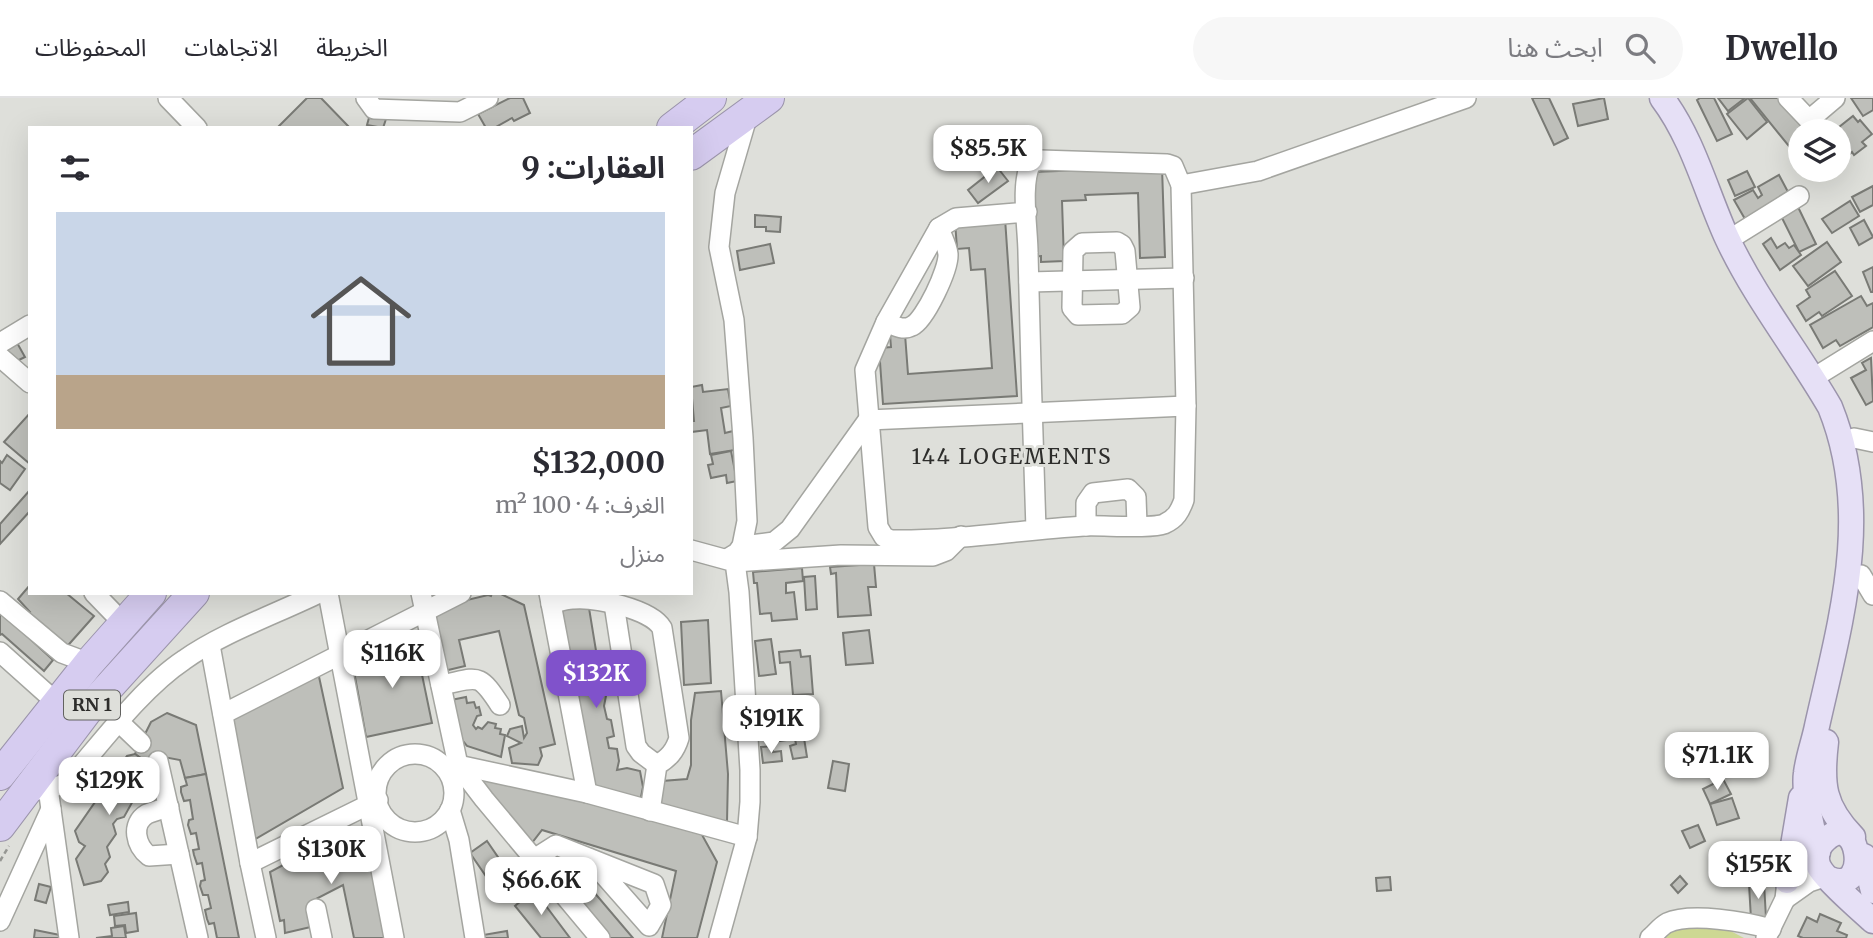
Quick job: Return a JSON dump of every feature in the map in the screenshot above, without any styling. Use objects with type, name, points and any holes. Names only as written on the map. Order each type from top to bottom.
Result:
[{"type":"highway","points":[[675,126],[711,98]]},
{"type":"highway","points":[[693,154],[759,106]]},
{"type":"highway","name":"RN 1","points":[[0,775],[89,663],[149,595]]},
{"type":"highway","name":"RN 1","points":[[0,826],[36,791],[86,712],[192,595]]},
{"type":"main road","points":[[1662,98],[1680,127],[1727,239],[1750,282],[1830,407],[1840,429],[1851,470],[1855,510],[1852,566],[1806,774],[1786,890]]},
{"type":"main road","points":[[1678,98],[1698,137],[1738,234],[1758,271],[1864,440],[1867,585],[1829,718],[1823,765],[1829,806],[1858,847],[1873,891]]},
{"type":"main road","points":[[1806,774],[1812,829],[1823,867],[1873,921]]},
{"type":"main road","points":[[1846,834],[1858,847],[1863,865],[1853,877],[1838,881],[1823,867],[1820,845],[1831,835],[1846,834]]},
{"type":"street","points":[[168,98],[195,126]]},
{"type":"street","points":[[374,102],[466,120],[488,98]]},
{"type":"street","points":[[1181,185],[1258,171],[1466,98]]},
{"type":"street","points":[[1788,98],[1804,118],[1809,120],[1835,98]]},
{"type":"street","points":[[719,938],[747,837],[750,770],[739,592],[734,556],[747,521],[734,320],[719,247],[725,193],[759,106]]},
{"type":"street","points":[[1027,212],[956,218],[939,228],[886,322],[865,370],[878,527],[884,537],[901,540],[961,536],[1036,530],[1086,526],[1163,524],[1178,515],[1184,500],[1186,406],[1181,185],[1173,166],[1040,160],[1031,163],[1026,173],[1036,530]]},
{"type":"street","points":[[1738,234],[1799,196]]},
{"type":"street","points":[[886,322],[904,329],[922,319],[948,263],[947,246],[939,228]]},
{"type":"street","points":[[1116,242],[1122,245],[1128,278],[1130,301],[1127,311],[1122,314],[1085,316],[1074,313],[1072,258],[1076,246],[1082,243],[1116,242]]},
{"type":"street","points":[[1029,282],[1184,278]]},
{"type":"street","points":[[0,344],[28,326]]},
{"type":"street","points":[[1823,372],[1873,341]]},
{"type":"street","points":[[0,357],[28,381]]},
{"type":"street","points":[[868,420],[1186,406]]},
{"type":"street","points":[[734,556],[774,542],[790,529],[868,420]]},
{"type":"street","points":[[1086,526],[1086,503],[1093,493],[1128,489],[1136,497],[1137,525]]},
{"type":"street","points":[[693,550],[734,556],[933,556],[946,551],[961,536]]},
{"type":"street","points":[[96,595],[124,624]]},
{"type":"street","points":[[69,938],[51,808],[36,791],[62,785],[69,780],[153,686],[183,660],[315,595]]},
{"type":"street","points":[[328,595],[339,656],[373,802],[394,938]]},
{"type":"street","points":[[373,802],[393,825],[405,831],[418,832],[442,821],[450,810],[454,797],[453,769],[441,685],[421,595]]},
{"type":"street","points":[[223,715],[457,595]]},
{"type":"street","points":[[587,793],[550,598],[600,600],[653,617],[662,628],[679,738],[675,750],[657,765]]},
{"type":"street","points":[[0,601],[62,653],[89,663]]},
{"type":"street","points":[[614,604],[636,746],[657,765]]},
{"type":"street","points":[[210,645],[266,938]]},
{"type":"street","points":[[0,652],[57,703]]},
{"type":"street","points":[[441,685],[477,678],[486,682],[500,705]]},
{"type":"street","points":[[120,722],[141,743]]},
{"type":"street","points":[[250,863],[373,802],[385,768],[405,755],[418,754],[430,757],[468,779],[600,938]]},
{"type":"street","points":[[158,761],[198,938]]},
{"type":"street","points":[[650,811],[657,765]]},
{"type":"street","points":[[453,769],[587,793],[747,837]]},
{"type":"street","points":[[169,807],[146,815],[140,821],[137,842],[149,856],[179,854]]},
{"type":"street","points":[[0,921],[51,808]]},
{"type":"street","points":[[450,810],[459,840],[475,938]]},
{"type":"street","points":[[534,859],[556,845],[589,858]]},
{"type":"street","points":[[1650,938],[1666,923],[1698,918],[1742,921],[1769,933],[1795,872],[1823,867]]},
{"type":"street","points":[[316,909],[322,938]]},
{"type":"green space","points":[[1719,925],[1744,938],[1659,938],[1663,932],[1688,926]]},
{"type":"building","points":[[307,98],[321,98],[348,126],[279,126]]},
{"type":"building","points":[[510,98],[523,98],[530,113],[498,126],[485,126],[478,114]]},
{"type":"building","points":[[1532,98],[1549,98],[1568,138],[1554,145]]},
{"type":"building","points":[[1604,98],[1608,119],[1578,126],[1573,104]]},
{"type":"building","points":[[1714,98],[1732,134],[1717,141],[1697,100]]},
{"type":"building","points":[[1718,98],[1745,98],[1728,111]]},
{"type":"building","points":[[1748,98],[1767,122],[1747,139],[1727,114]]},
{"type":"building","points":[[1750,98],[1779,98],[1796,119],[1788,119],[1788,145]]},
{"type":"building","points":[[1851,98],[1873,98],[1873,110],[1863,116]]},
{"type":"building","points":[[370,114],[386,119],[384,126],[367,125]]},
{"type":"building","points":[[1853,116],[1858,122],[1860,120],[1872,134],[1862,142],[1866,146],[1854,155],[1851,153],[1849,119]]},
{"type":"building","points":[[997,167],[1008,181],[978,203],[968,190]]},
{"type":"building","points":[[1162,167],[1165,257],[1140,258],[1138,193],[1085,195],[1086,200],[1062,201],[1064,261],[1041,262],[1041,256],[1027,257],[1033,172]]},
{"type":"building","points":[[1747,171],[1755,187],[1735,196],[1728,180]]},
{"type":"building","points":[[1779,175],[1788,192],[1745,219],[1734,200],[1753,190],[1758,198],[1762,195],[1758,187]]},
{"type":"building","points":[[1873,186],[1873,205],[1860,212],[1852,197]]},
{"type":"building","points":[[1850,201],[1859,216],[1832,233],[1822,219]]},
{"type":"building","points":[[1798,207],[1816,244],[1799,252],[1781,216]]},
{"type":"building","points":[[755,215],[781,217],[780,232],[766,231],[766,227],[755,227]]},
{"type":"building","points":[[1005,218],[1017,396],[883,404],[879,348],[891,347],[890,335],[905,334],[908,374],[992,368],[985,269],[971,270],[969,248],[957,249],[955,221]]},
{"type":"building","points":[[1864,220],[1873,237],[1859,245],[1850,228]]},
{"type":"building","points":[[1771,238],[1777,248],[1785,243],[1789,248],[1794,245],[1801,255],[1780,270],[1763,244]]},
{"type":"building","points":[[1827,242],[1841,262],[1808,286],[1793,266]]},
{"type":"building","points":[[770,244],[774,263],[740,270],[737,251]]},
{"type":"building","points":[[1873,267],[1873,292],[1871,292],[1863,272]]},
{"type":"building","points":[[1835,271],[1852,296],[1822,316],[1819,312],[1806,321],[1797,306],[1810,297],[1806,290]]},
{"type":"building","points":[[1861,296],[1867,306],[1873,303],[1873,327],[1840,346],[1836,340],[1823,348],[1810,325]]},
{"type":"building","points":[[16,341],[25,357],[11,364],[2,349]]},
{"type":"building","points":[[1871,358],[1873,401],[1866,405],[1851,378],[1866,370],[1862,363]]},
{"type":"building","points":[[702,385],[703,392],[728,389],[731,406],[721,408],[725,433],[733,431],[735,450],[710,454],[707,430],[693,432],[693,387]]},
{"type":"building","points":[[28,415],[28,462],[4,442]]},
{"type":"building","points":[[731,451],[737,481],[727,483],[726,475],[711,478],[708,465],[713,464],[711,455]]},
{"type":"building","points":[[7,455],[25,469],[10,490],[0,483],[0,461],[2,463]]},
{"type":"building","points":[[28,492],[28,513],[0,544],[0,524]]},
{"type":"building","points":[[874,564],[876,587],[868,587],[871,615],[838,617],[836,573],[831,574],[830,567]]},
{"type":"building","points":[[802,568],[803,581],[786,583],[786,593],[794,592],[797,619],[772,621],[771,613],[760,614],[757,583],[754,583],[753,572]]},
{"type":"building","points":[[815,576],[817,609],[806,610],[804,577]]},
{"type":"building","points":[[28,587],[28,595],[68,595],[94,616],[63,651],[25,618],[30,612],[18,599]]},
{"type":"building","points":[[503,595],[524,605],[555,744],[540,748],[542,756],[538,765],[512,763],[509,748],[521,743],[507,736],[510,729],[522,726],[524,738],[527,733],[524,718],[519,715],[499,631],[459,640],[465,666],[444,671],[429,609]]},
{"type":"building","points":[[579,606],[589,608],[600,675],[597,678],[598,685],[604,684],[604,706],[607,719],[611,720],[614,736],[607,738],[609,748],[617,749],[617,770],[627,768],[640,771],[643,787],[640,802],[594,792],[560,610]]},
{"type":"building","points":[[0,611],[53,660],[44,671],[0,635]]},
{"type":"building","points":[[708,620],[711,683],[684,685],[681,622]]},
{"type":"building","points":[[869,630],[873,663],[846,665],[843,633]]},
{"type":"building","points":[[409,635],[415,641],[432,723],[366,737],[353,666]]},
{"type":"building","points":[[771,639],[776,674],[759,676],[755,641]]},
{"type":"building","points":[[800,650],[801,657],[810,656],[813,694],[793,695],[790,662],[780,663],[779,652]]},
{"type":"building","points":[[318,672],[343,788],[252,841],[227,718]]},
{"type":"building","points":[[721,691],[728,774],[727,822],[655,809],[662,781],[687,779],[691,765],[691,720],[695,693]]},
{"type":"building","points":[[466,697],[467,703],[474,702],[476,708],[479,707],[481,715],[477,716],[473,725],[476,729],[482,729],[488,722],[496,724],[495,728],[501,729],[500,734],[505,735],[501,757],[467,746],[453,729],[446,701]]},
{"type":"building","points":[[797,705],[801,738],[779,741],[775,708]]},
{"type":"building","points":[[167,713],[196,725],[206,774],[185,778],[180,760],[164,757],[152,766],[135,754],[151,722]]},
{"type":"building","points":[[804,738],[807,757],[793,759],[790,746],[796,744],[795,739]]},
{"type":"building","points":[[773,746],[773,752],[781,751],[782,761],[763,763],[761,747]]},
{"type":"building","points":[[135,754],[152,766],[148,773],[150,781],[146,788],[139,790],[124,817],[113,824],[116,834],[107,847],[110,857],[105,864],[108,872],[101,881],[84,885],[76,859],[85,846],[79,842],[75,831],[127,756]]},
{"type":"building","points":[[833,761],[849,764],[845,791],[828,788]]},
{"type":"building","points":[[473,772],[701,833],[717,862],[697,938],[662,938],[676,871],[542,830],[528,848]]},
{"type":"building","points":[[206,774],[239,938],[217,938],[214,923],[209,924],[207,919],[205,910],[211,908],[208,895],[203,895],[200,886],[201,881],[205,880],[202,863],[197,864],[193,850],[199,849],[196,833],[191,834],[188,825],[189,820],[193,819],[190,800],[184,801],[181,792],[181,787],[187,785],[185,778]]},
{"type":"building","points":[[1723,779],[1731,794],[1710,804],[1703,789]]},
{"type":"building","points":[[1732,798],[1739,818],[1717,825],[1710,804]]},
{"type":"building","points":[[1698,825],[1705,841],[1690,848],[1682,831]]},
{"type":"building","points":[[345,832],[347,840],[361,837],[372,856],[389,938],[354,938],[343,885],[310,902],[315,926],[285,933],[284,920],[280,921],[270,872]]},
{"type":"building","points":[[487,841],[513,879],[501,887],[497,881],[492,885],[470,853]]},
{"type":"building","points":[[1755,850],[1785,851],[1784,864],[1770,863],[1769,882],[1753,881]]},
{"type":"building","points":[[559,851],[633,938],[603,938],[540,864]]},
{"type":"building","points":[[1680,876],[1687,884],[1678,893],[1671,885]]},
{"type":"building","points":[[1390,877],[1391,890],[1377,891],[1376,878]]},
{"type":"building","points":[[1764,883],[1766,918],[1751,919],[1749,884]]},
{"type":"building","points":[[39,884],[51,887],[46,903],[35,900]]},
{"type":"building","points":[[534,890],[570,938],[541,938],[515,906]]},
{"type":"building","points":[[128,902],[129,912],[110,915],[108,905]]},
{"type":"building","points":[[136,913],[138,931],[126,933],[125,925],[115,926],[114,916]]},
{"type":"building","points":[[1820,914],[1841,923],[1837,931],[1847,935],[1846,938],[1798,936],[1807,917],[1817,922]]},
{"type":"building","points":[[124,926],[126,938],[96,938],[112,936],[111,928]]},
{"type":"building","points":[[35,930],[60,935],[59,938],[34,938]]},
{"type":"building","points":[[507,931],[508,938],[483,938],[483,935]]},
{"type":"district","name":"144 LOGEMENTS","points":[[1012,457]]}]
